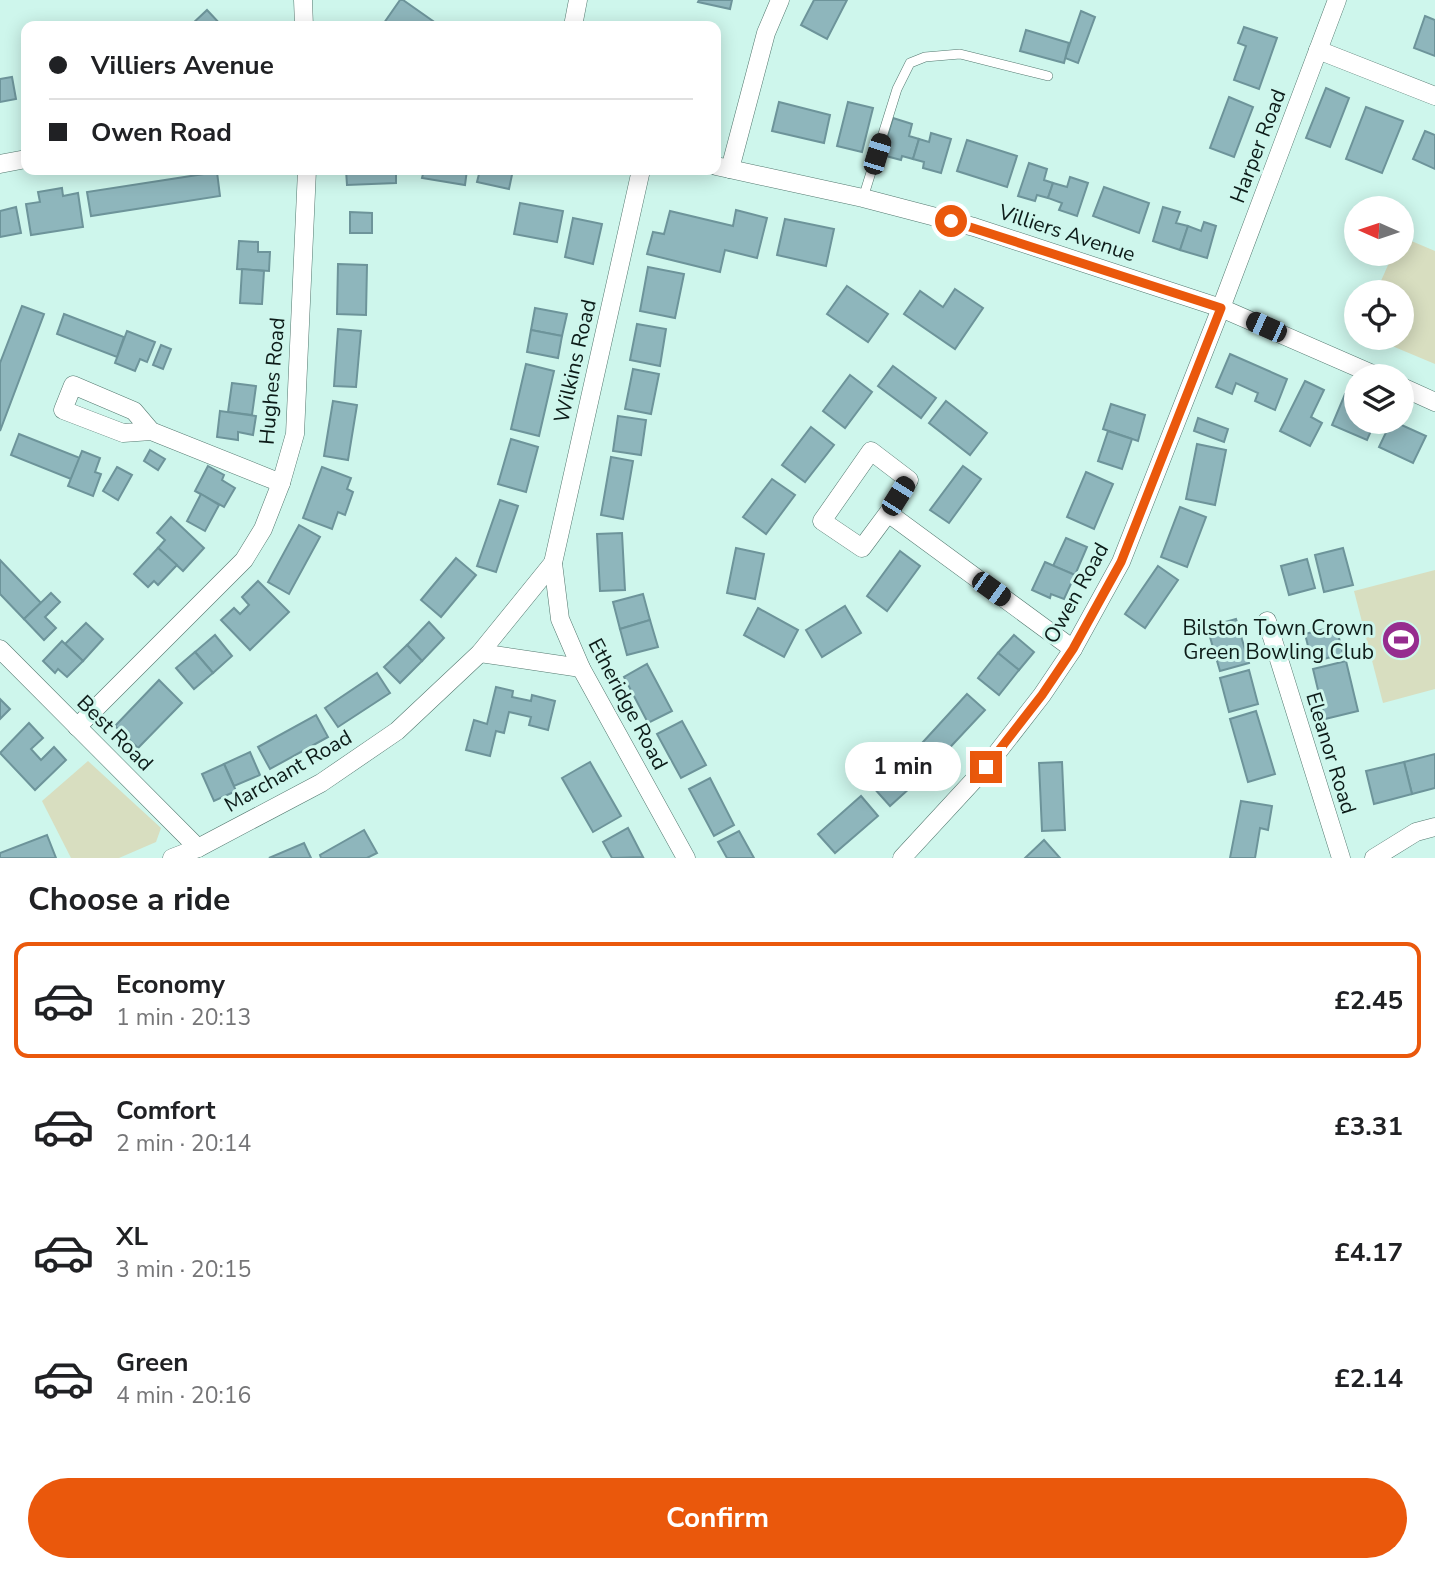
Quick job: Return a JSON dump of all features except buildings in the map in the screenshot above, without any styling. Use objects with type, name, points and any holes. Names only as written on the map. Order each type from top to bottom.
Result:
[{"type":"street","points":[[303,0],[304,21]]},
{"type":"street","points":[[574,21],[578,0]]},
{"type":"street","points":[[723,167],[766,33],[780,0]]},
{"type":"street","name":"Harper Road","points":[[1221,308],[1337,0]]},
{"type":"street","points":[[1318,50],[1435,96]]},
{"type":"street","points":[[0,164],[21,160]]},
{"type":"street","name":"Villiers Avenue","points":[[723,167],[863,198],[974,227],[1221,308],[1349,364]]},
{"type":"street","name":"Hughes Road","points":[[76,727],[244,560],[263,529],[281,483],[295,434],[307,175]]},
{"type":"street","name":"Wilkins Road","points":[[553,563],[640,175]]},
{"type":"street","name":"Owen Road","points":[[902,858],[986,767],[1042,695],[1073,649],[1121,562],[1221,308]]},
{"type":"street","points":[[1414,392],[1435,402]]},
{"type":"street","points":[[150,431],[281,483]]},
{"type":"street","points":[[871,451],[909,480],[888,513],[862,548],[822,521],[871,451]]},
{"type":"street","points":[[888,513],[1073,649]]},
{"type":"street","name":"Marchant Road","points":[[172,858],[198,848],[321,783],[386,738],[480,653],[553,563]]},
{"type":"street","name":"Etheridge Road","points":[[553,563],[560,619],[581,668],[687,858]]},
{"type":"street","name":"Eleanor Road","points":[[1267,621],[1325,815],[1341,858]]},
{"type":"street","name":"Best Road","points":[[0,649],[198,848]]},
{"type":"street","points":[[480,653],[581,668]]},
{"type":"street","points":[[1374,858],[1416,832],[1435,827]]},
{"type":"lane","points":[[863,198],[897,89],[910,63],[925,57],[960,54],[1048,76]]},
{"type":"green space","points":[[1414,242],[1435,251],[1435,364],[1402,350],[1414,350],[1414,280],[1381,280],[1388,266],[1414,266]]},
{"type":"green space","name":"Bilston Town Crown Green Bowling Club","points":[[1435,570],[1435,689],[1383,703],[1354,591]]},
{"type":"green space","points":[[88,761],[161,828],[156,842],[119,858],[71,858],[42,801]]},
{"type":"place","name":"Bilston Town Crown Green Bowling Club","points":[[1401,640]]},
{"type":"route","points":[[951,221],[1221,308],[1121,562],[1073,649],[1042,695],[986,767]]}]
